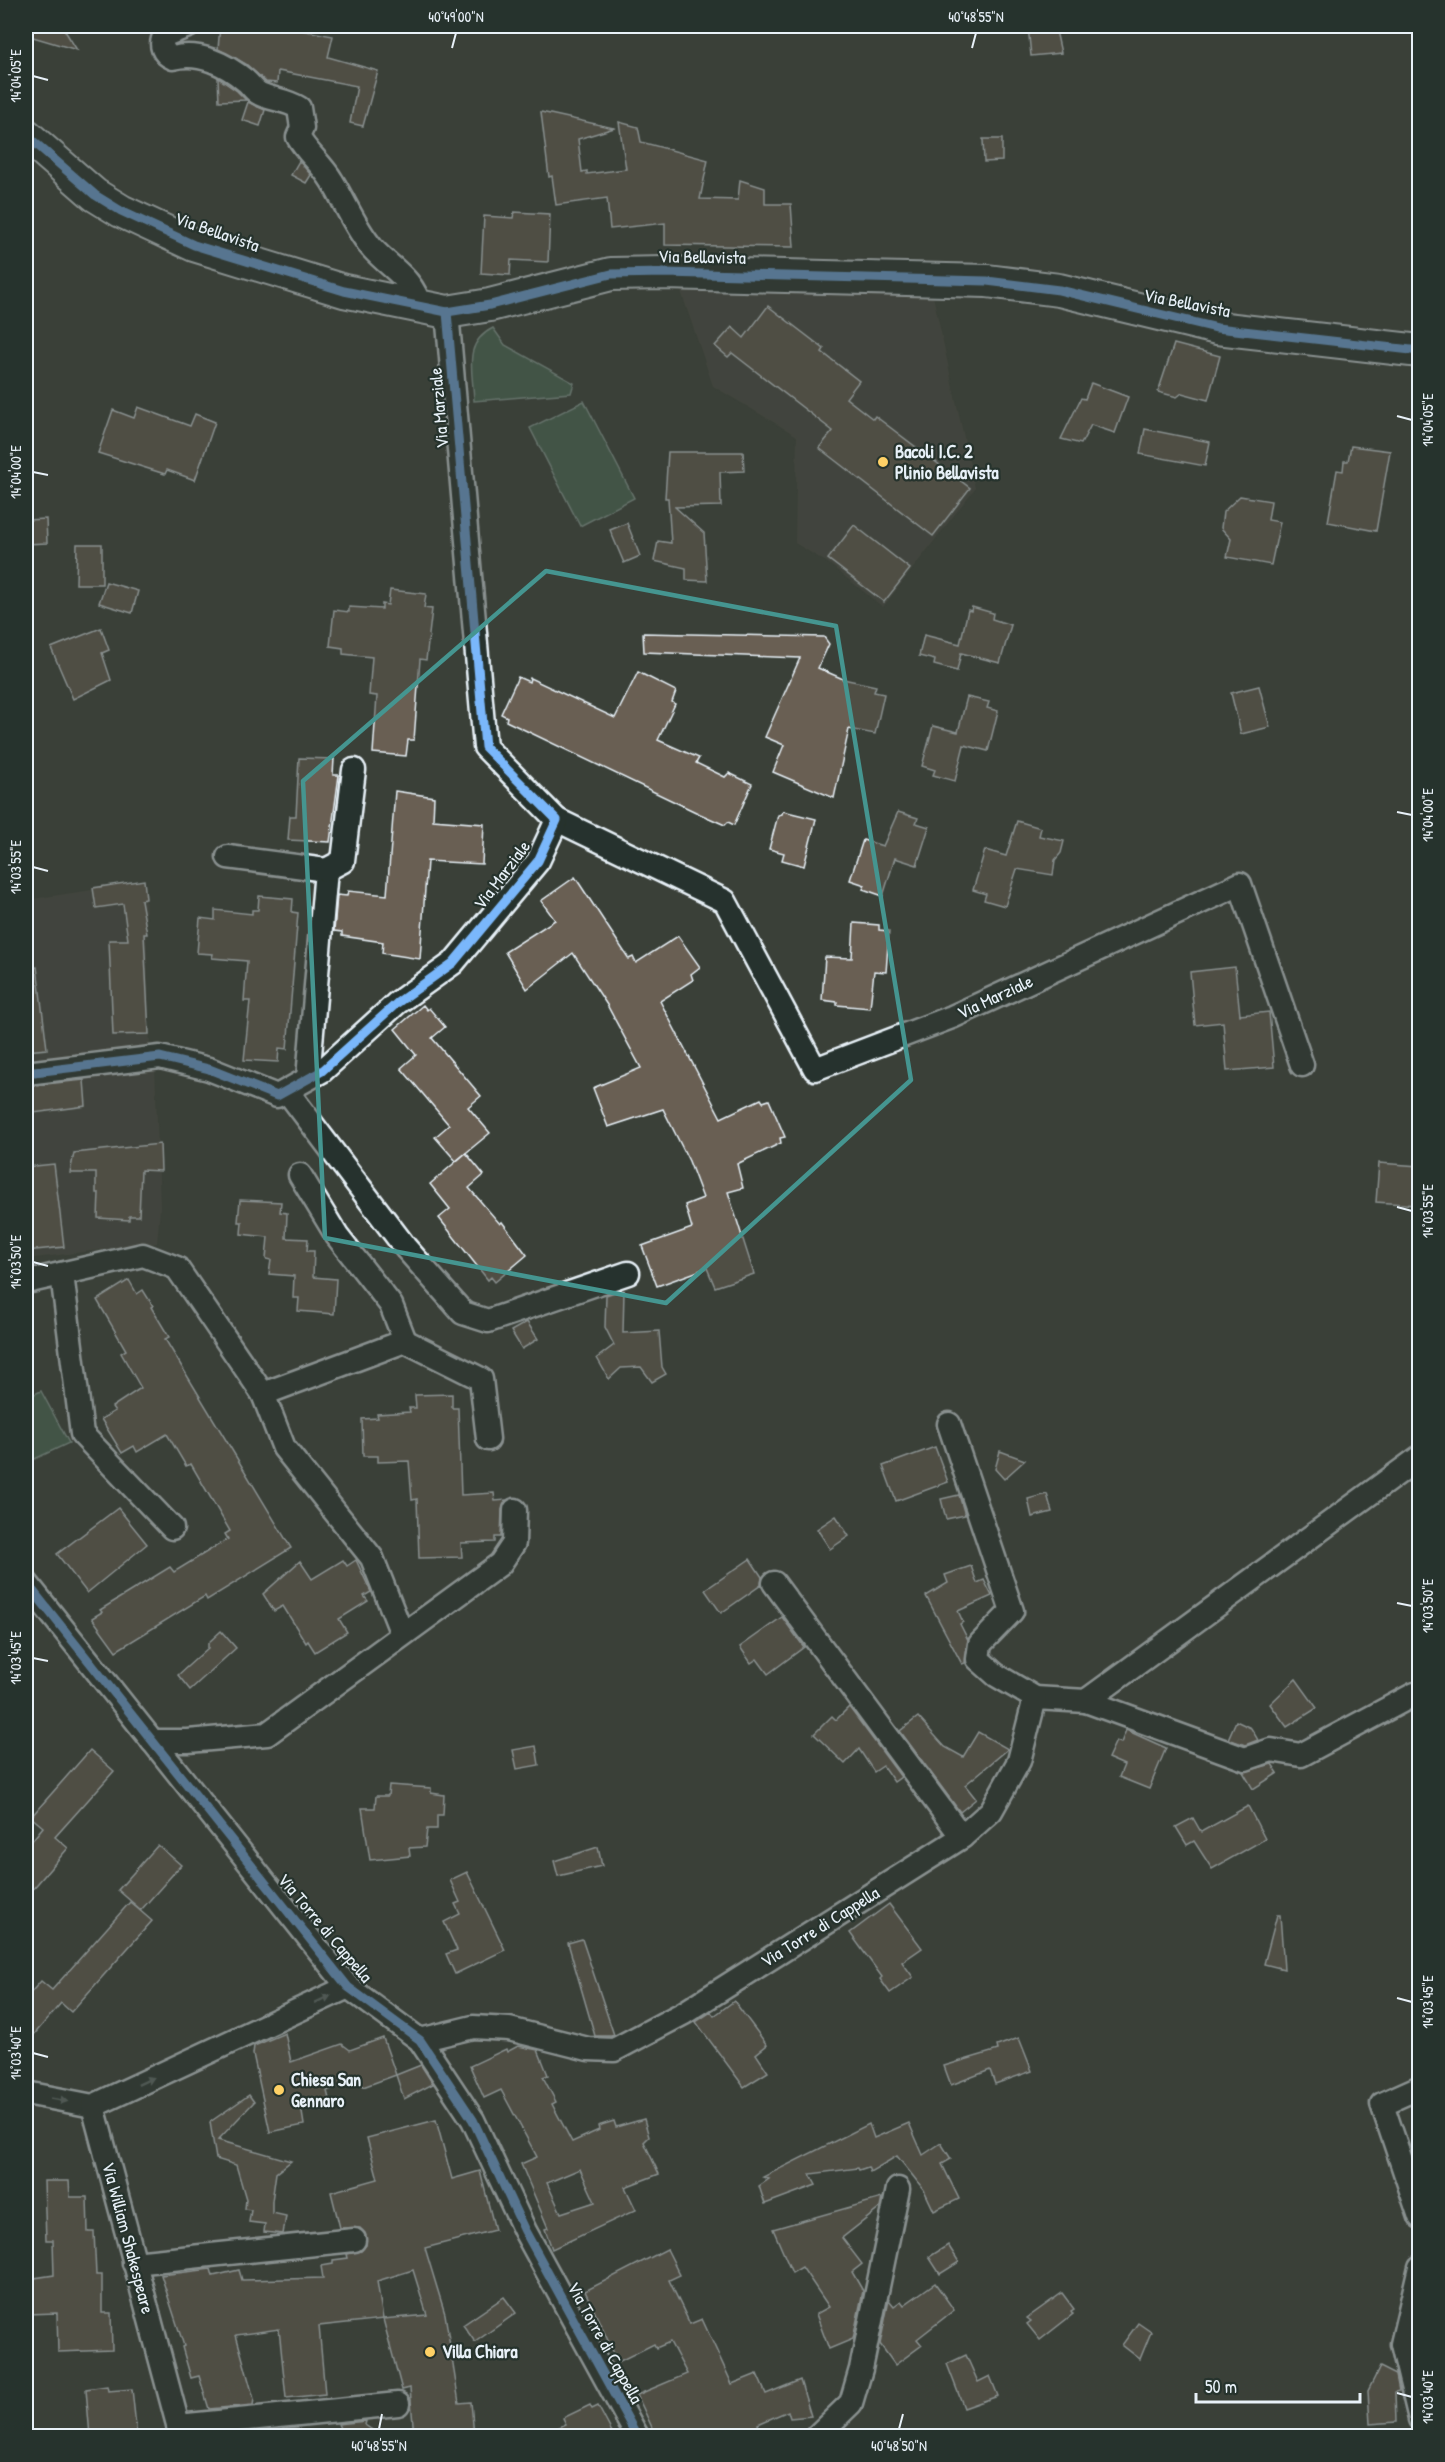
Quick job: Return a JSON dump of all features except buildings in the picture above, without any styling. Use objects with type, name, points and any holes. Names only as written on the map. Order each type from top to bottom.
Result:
[{"type":"street","points":[[188,26],[165,35],[162,44],[165,53],[173,58],[188,54],[204,57],[246,80],[257,93],[290,102],[299,108],[302,128],[298,137],[304,149],[315,158],[332,180],[371,247],[434,310]]},
{"type":"street","name":"Via Bellavista","points":[[29,139],[95,195],[121,211],[194,244],[344,291],[434,310],[490,305],[611,274],[665,273],[987,281],[1059,290],[1217,328],[1419,351]]},
{"type":"street","name":"Via Marziale","points":[[434,310],[485,747],[557,820],[725,902],[815,1069],[952,1017],[1240,884],[1302,1065]]},
{"type":"street","points":[[228,857],[326,870],[343,861],[354,770]]},
{"type":"street","name":"Via Marziale","points":[[286,1091],[321,1071],[397,1003],[453,963],[538,861],[557,820]]},
{"type":"street","points":[[308,1078],[326,870]]},
{"type":"street","points":[[26,1073],[160,1057],[209,1069],[277,1096],[286,1091],[405,1247],[463,1313],[488,1321],[628,1273]]},
{"type":"street","points":[[300,1175],[337,1236],[391,1305],[405,1341],[481,1379],[488,1439]]},
{"type":"street","points":[[26,1282],[143,1255],[177,1268],[263,1394],[284,1448],[372,1558],[402,1634]]},
{"type":"street","points":[[62,1274],[82,1434],[172,1528]]},
{"type":"street","points":[[263,1394],[405,1341]]},
{"type":"street","points":[[950,1424],[1012,1611],[980,1644],[978,1659],[996,1675],[1035,1698],[1086,1701],[1245,1759],[1271,1750],[1301,1755],[1415,1694],[1419,1701]]},
{"type":"street","points":[[1086,1701],[1419,1457]]},
{"type":"street","points":[[152,1741],[188,1741],[267,1734],[500,1564],[514,1543],[516,1510]]},
{"type":"street","name":"Via Torre di Cappella","points":[[26,1582],[348,1988],[420,2040],[473,2120],[525,2231],[638,2436]]},
{"type":"street","points":[[774,1583],[962,1837]]},
{"type":"street","name":"Via Torre di Cappella","points":[[420,2040],[473,2027],[482,2027],[509,2029],[588,2049],[614,2050],[684,2013],[962,1837],[992,1811],[1019,1761],[1035,1698]]},
{"type":"street","name":"Via Torre di Cappella","points":[[93,2106],[348,1988]]},
{"type":"street","points":[[1419,2087],[1382,2104],[1419,2217]]},
{"type":"street","points":[[26,2093],[93,2106]]},
{"type":"street","name":"Via William Shakespeare","points":[[93,2106],[179,2431]]},
{"type":"street","points":[[817,2436],[851,2403],[861,2369],[898,2189]]},
{"type":"street","points":[[134,2263],[354,2240]]},
{"type":"street","points":[[1419,2267],[1414,2320],[1402,2344],[1419,2420]]},
{"type":"street","points":[[179,2431],[398,2404]]},
{"type":"highlighted area","points":[[546,571],[836,626],[911,1080],[666,1303],[325,1238],[303,781]]},
{"type":"shaded area","name":"Bacoli I.C. 2 Plinio Bellavista","points":[[681,291],[933,296],[975,488],[883,607],[828,563],[795,543],[797,436],[713,386]]},
{"type":"shaded area","points":[[145,882],[150,1047],[26,1061],[26,900]]},
{"type":"shaded area","points":[[155,1068],[160,1208],[157,1243],[26,1259],[26,1082]]},
{"type":"green space","points":[[493,328],[505,345],[574,383],[571,393],[474,401],[471,368],[473,350],[483,334]]},
{"type":"green space","points":[[584,401],[634,498],[580,526],[530,428]]},
{"type":"green space","points":[[41,1391],[69,1443],[26,1463],[26,1398]]},
{"type":"cycle path","points":[[26,135],[95,195],[121,211],[194,245],[344,291],[447,312],[490,305],[611,274],[665,273],[987,281],[1059,290],[1217,328],[1420,351]]},
{"type":"cycle path","points":[[26,1073],[160,1057],[209,1069],[277,1096],[322,1071],[397,1003],[453,963],[538,861],[557,820],[485,747],[447,312]]},
{"type":"cycle path","points":[[26,1582],[348,1987],[420,2040],[473,2120],[525,2231],[637,2436]]},
{"type":"place","name":"Bacoli I.C. 2 Plinio Bellavista","points":[[883,462]]},
{"type":"place","name":"Chiesa San Gennaro","points":[[279,2090]]},
{"type":"place","name":"Villa Chiara","points":[[430,2352]]}]
